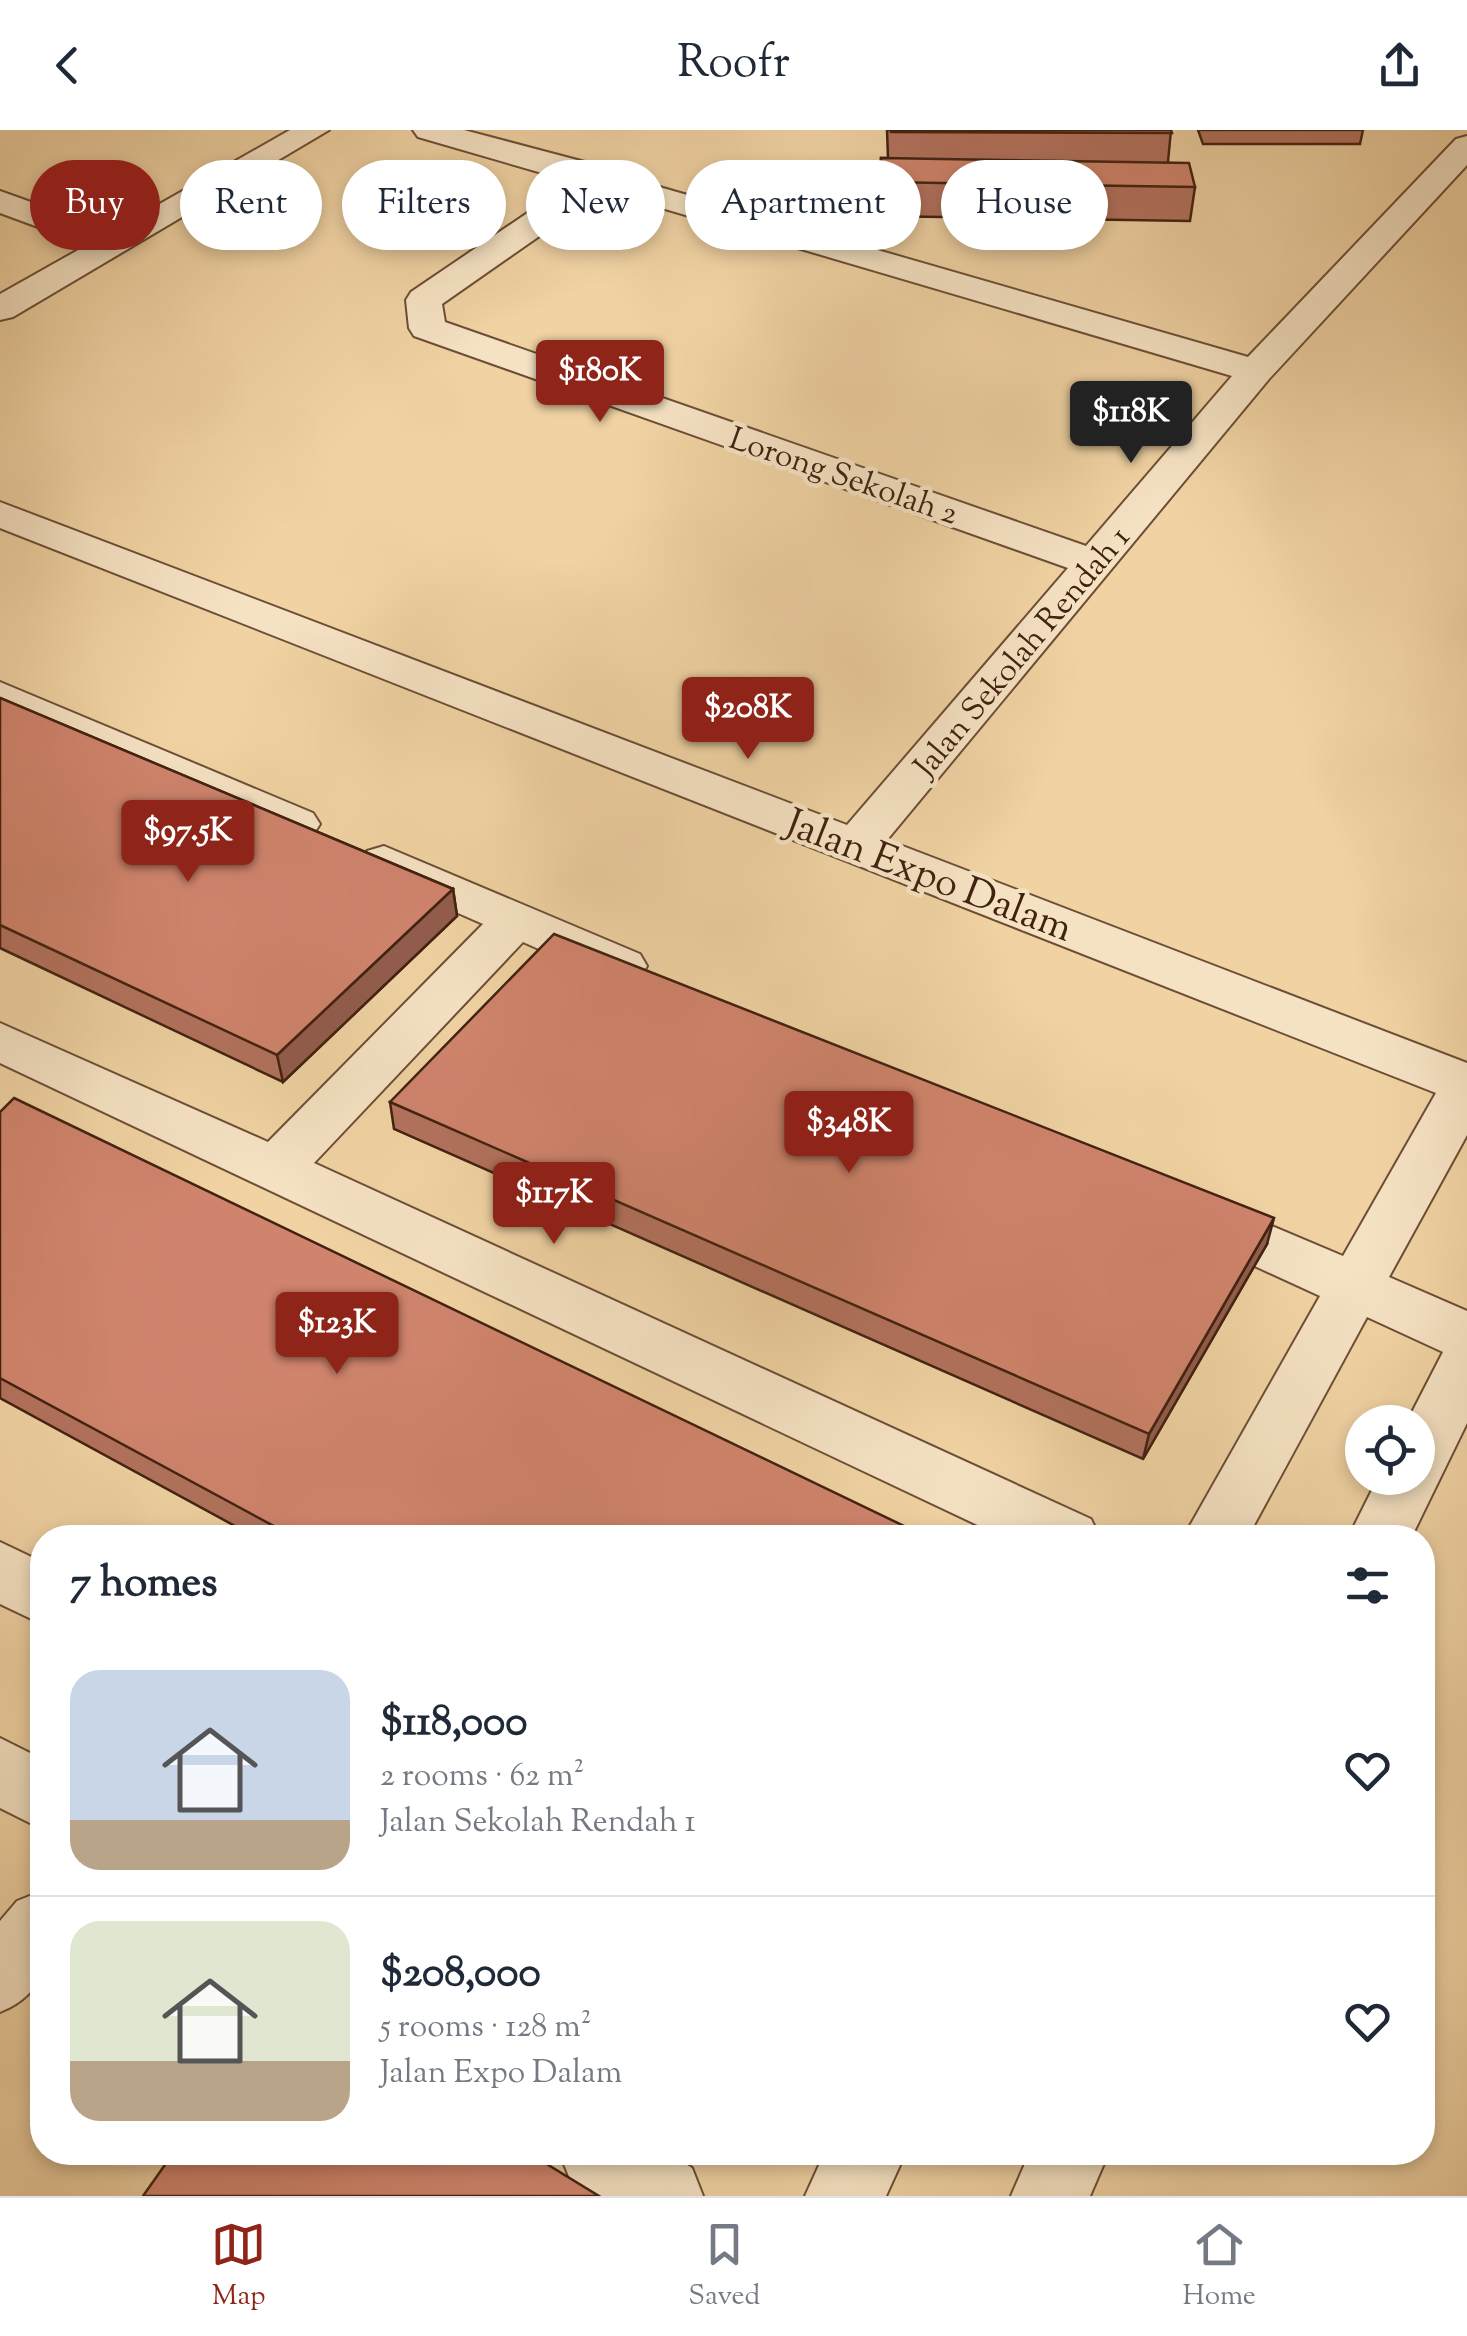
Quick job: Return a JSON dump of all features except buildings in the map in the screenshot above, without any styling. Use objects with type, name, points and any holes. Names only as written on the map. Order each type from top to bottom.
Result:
[{"type":"street","points":[[160,217],[313,130]]},
{"type":"street","points":[[429,130],[539,160]]},
{"type":"street","name":"Jalan Sekolah Rendah 1","points":[[857,845],[1256,371],[1462,155]]},
{"type":"street","points":[[665,196],[1256,371]]},
{"type":"street","points":[[0,202],[30,213]]},
{"type":"street","name":"Lorong Sekolah 2","points":[[526,230],[424,300],[427,328],[1096,564]]},
{"type":"street","points":[[0,308],[102,250]]},
{"type":"street","name":"Jalan Expo Dalam","points":[[0,514],[1467,1085]]},
{"type":"street","points":[[0,695],[662,983]]},
{"type":"street","points":[[278,1166],[516,920]]},
{"type":"street","points":[[0,1041],[278,1166],[1040,1525]]},
{"type":"street","points":[[1221,1525],[1467,1085]]},
{"type":"street","points":[[1154,1198],[1467,1336]]},
{"type":"street","points":[[1435,1427],[1467,1362]]},
{"type":"street","points":[[1386,1525],[1400,1495]]},
{"type":"street","points":[[0,1570],[30,1589]]},
{"type":"street","points":[[0,1770],[30,1789]]},
{"type":"street","points":[[0,1976],[30,1940]]},
{"type":"street","points":[[844,2196],[861,2165]]},
{"type":"street","points":[[1050,2196],[1065,2165]]}]
